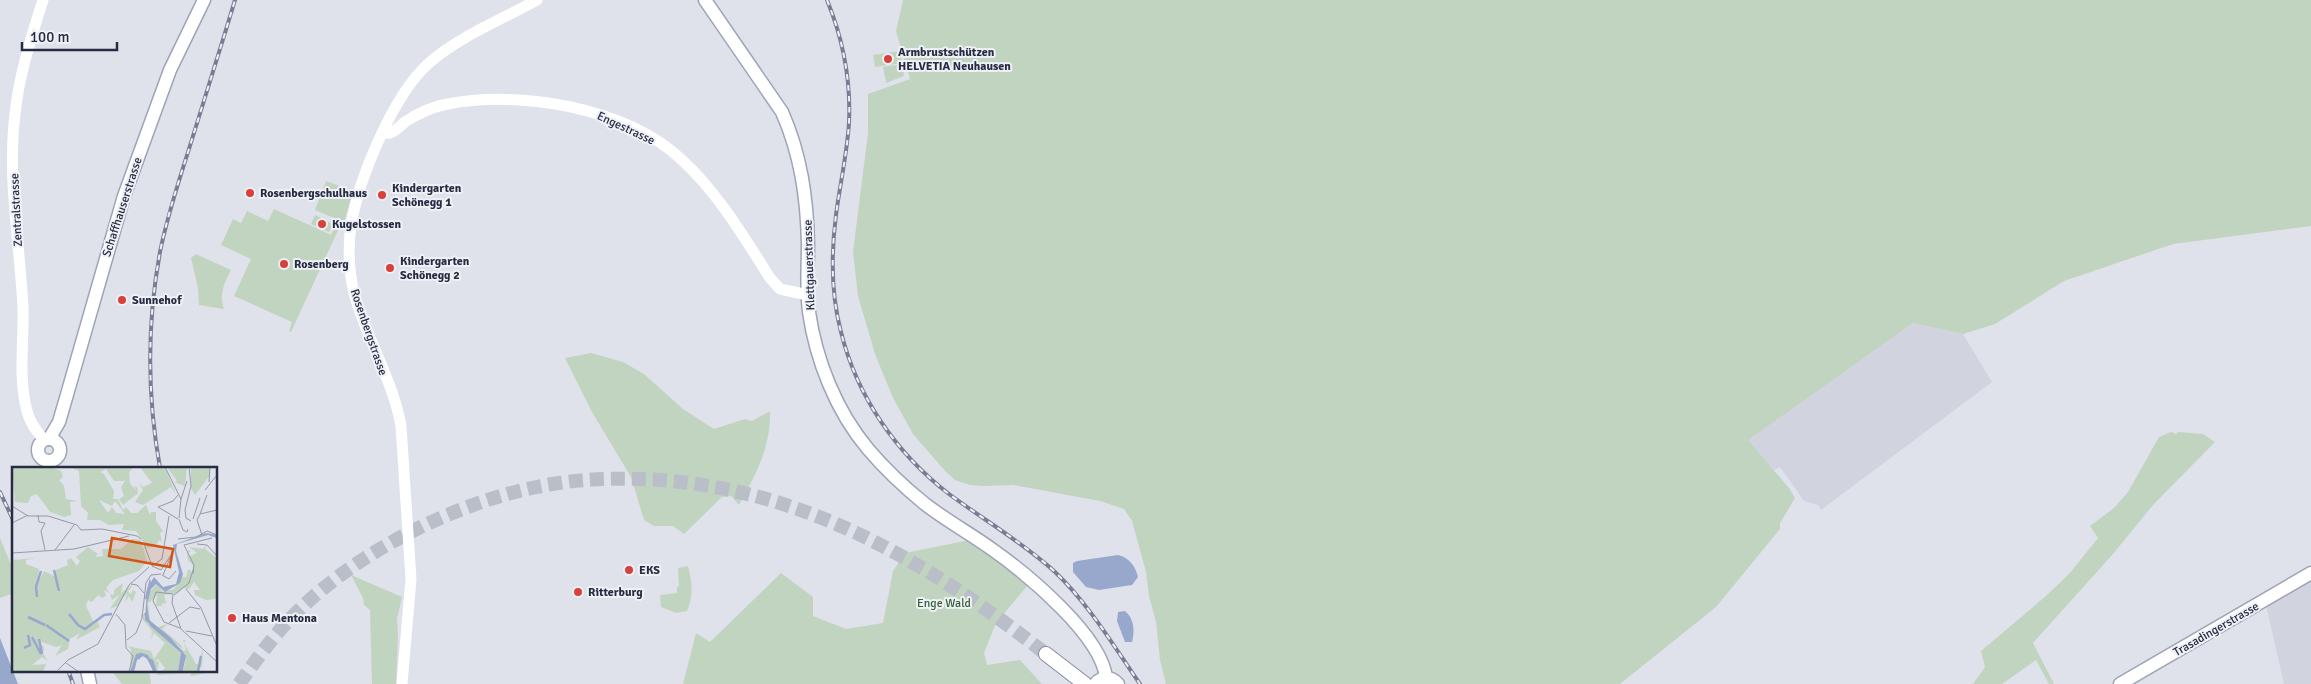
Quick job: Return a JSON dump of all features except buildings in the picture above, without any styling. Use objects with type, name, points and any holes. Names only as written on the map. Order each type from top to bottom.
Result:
[{"type":"highway","points":[[1046,654],[1072,680],[1085,684]]},
{"type":"main road","name":"Schaffhauserstrasse","points":[[43,450],[59,422],[124,196],[170,70],[204,0]]},
{"type":"main road","name":"Klettgauerstrasse","points":[[705,0],[782,112],[789,128],[801,167],[806,192],[808,294],[814,336],[831,388],[847,420],[856,435],[890,473],[915,495],[995,552],[1057,604],[1079,627],[1102,661],[1100,681]]},
{"type":"main road","name":"Schaffhauserstrasse","points":[[57,459],[61,445],[59,422]]},
{"type":"main road","points":[[56,443],[57,459],[49,461],[43,450],[56,443]]},
{"type":"main road","name":"Trasadingerstrasse","points":[[2120,684],[2311,573]]},
{"type":"main road","points":[[1100,681],[1112,679],[1118,684]]},
{"type":"street","name":"Zentralstrasse","points":[[43,0],[22,70],[13,129],[14,197],[23,307],[24,395],[30,423],[43,450]]},
{"type":"street","name":"Rosenbergstrasse","points":[[402,684],[411,579],[400,426],[396,405],[367,333],[354,294],[350,258],[350,232],[356,206],[383,132],[415,77],[431,62],[462,41],[538,0]]},
{"type":"street","name":"Engestrasse","points":[[383,132],[387,134],[393,132],[416,115],[428,110],[444,105],[477,101],[546,101],[613,119],[652,138],[680,158],[709,189],[770,278],[780,288],[808,294]]},
{"type":"shaded area","points":[[1913,323],[1963,334],[1992,382],[1821,510],[1818,505],[1804,501],[1780,467],[1774,470],[1747,440]]},
{"type":"shaded area","points":[[2311,579],[2311,684],[2284,684],[2266,605]]},
{"type":"green space","points":[[903,0],[2311,0],[2311,226],[2173,244],[2064,281],[1995,324],[1963,334],[1913,323],[1748,440],[1789,488],[1795,498],[1780,523],[1780,529],[1716,607],[1620,684],[1166,684],[1160,660],[1156,622],[1149,596],[1146,572],[1132,521],[1124,509],[1100,501],[1013,485],[970,485],[955,480],[913,434],[893,398],[875,354],[858,296],[853,252],[868,133],[868,94],[910,79],[896,31]]},
{"type":"green space","name":"Armbrustschützen HELVETIA Neuhausen","points":[[900,51],[902,63],[875,67],[873,55]]},
{"type":"green space","points":[[902,64],[904,76],[886,83],[883,67]]},
{"type":"green space","points":[[326,181],[351,190],[352,196],[344,222],[315,210]]},
{"type":"green space","name":"Rosenberg","points":[[274,209],[331,235],[336,224],[340,226],[291,332],[289,331],[292,322],[234,296],[251,259],[221,245],[233,219],[241,223],[247,211],[268,221]]},
{"type":"green space","name":"Kugelstossen","points":[[315,215],[333,224],[329,232],[311,224]]},
{"type":"green space","points":[[196,254],[231,270],[222,293],[224,309],[199,305],[198,288],[191,258]]},
{"type":"green space","points":[[591,353],[623,362],[644,374],[683,409],[714,429],[745,419],[752,421],[770,411],[770,424],[765,448],[757,471],[739,505],[731,496],[722,497],[684,534],[673,526],[654,526],[644,520],[631,477],[592,412],[565,358]]},
{"type":"green space","points":[[2171,432],[2176,434],[2178,432],[2203,434],[2215,442],[2153,505],[2113,554],[2033,643],[2054,684],[2049,684],[2036,660],[2002,684],[1973,684],[1985,667],[1981,651],[2069,574],[2098,538],[2090,526],[2114,508],[2128,492],[2159,437]]},
{"type":"green space","points":[[0,538],[12,567],[12,594],[0,598]]},
{"type":"green space","name":"Enge Wald","points":[[970,540],[1028,585],[996,623],[984,653],[987,665],[1020,660],[1042,684],[683,684],[696,633],[710,642],[781,573],[813,597],[813,616],[846,629],[883,623],[893,571],[905,553]]},
{"type":"green space","points":[[688,566],[692,589],[687,611],[676,613],[661,607],[660,595],[677,593],[677,587],[679,586],[678,568]]},
{"type":"green space","points":[[351,575],[402,597],[397,619],[396,684],[372,684],[370,610],[364,605],[363,598]]},
{"type":"green space","points":[[113,672],[149,672],[151,684],[122,684]]},
{"type":"green space","points":[[157,672],[206,672],[191,676],[190,673],[157,675]]},
{"type":"water","points":[[1118,555],[1128,560],[1135,569],[1138,577],[1132,585],[1099,590],[1086,587],[1073,572],[1073,563],[1077,561]]},
{"type":"water","points":[[1125,611],[1133,625],[1132,642],[1125,642],[1117,621],[1118,612]]},
{"type":"water","points":[[0,638],[18,684],[0,684]]},
{"type":"tunnel","points":[[239,684],[274,637],[297,612],[358,563],[393,541],[469,506],[509,494],[548,485],[607,479],[649,479],[731,490],[791,507],[831,522],[907,559],[943,581],[979,604],[1046,654]]},
{"type":"railway","points":[[160,467],[153,414],[150,360],[153,306],[160,252],[173,200],[235,0]]},
{"type":"railway","points":[[827,0],[842,45],[849,92],[847,146],[834,230],[835,303],[841,332],[857,379],[868,401],[882,422],[912,461],[949,494],[1042,560],[1054,571],[1089,611],[1140,684]]},
{"type":"railway","points":[[0,492],[12,518]]},
{"type":"railway","points":[[69,672],[73,684]]},
{"type":"place","name":"Armbrustschützen HELVETIA Neuhausen","points":[[888,59]]},
{"type":"place","name":"Rosenbergschulhaus","points":[[250,193]]},
{"type":"place","name":"Kindergarten Schönegg 1","points":[[382,195]]},
{"type":"place","name":"Kugelstossen","points":[[322,224]]},
{"type":"place","name":"Rosenberg","points":[[284,264]]},
{"type":"place","name":"Kindergarten Schönegg 2","points":[[390,268]]},
{"type":"place","name":"Sunnehof","points":[[122,300]]},
{"type":"place","name":"EKS","points":[[629,570]]},
{"type":"place","name":"Ritterburg","points":[[578,592]]},
{"type":"place","name":"Haus Mentona","points":[[232,618]]}]
